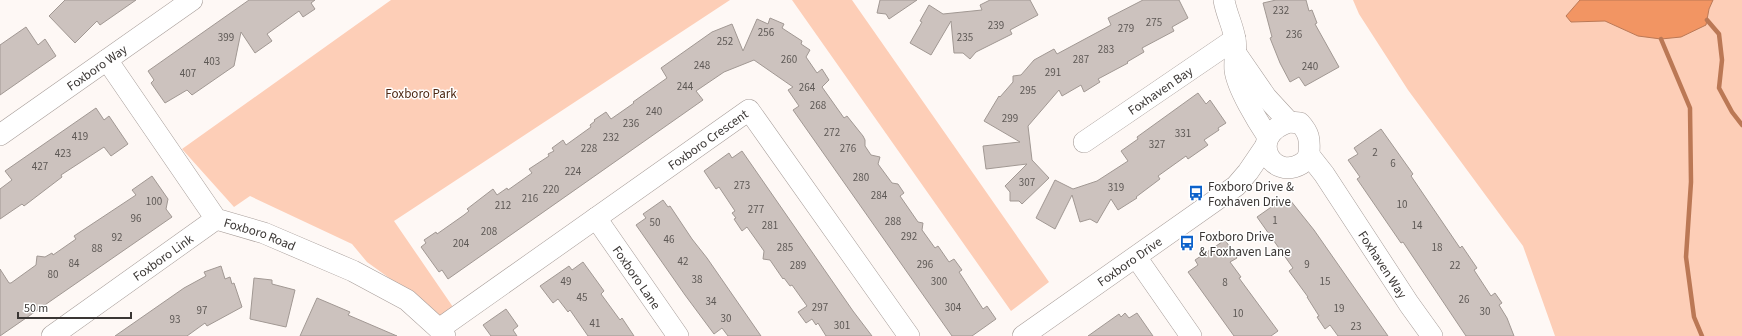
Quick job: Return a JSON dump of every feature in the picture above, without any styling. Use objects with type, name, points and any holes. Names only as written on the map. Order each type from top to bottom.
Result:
[{"type":"street","name":"Foxboro Way","points":[[0,135],[192,0]]},
{"type":"street","points":[[1224,0],[1235,45],[1235,71],[1267,142],[1267,154],[1286,168],[1304,162],[1309,156],[1310,139],[1307,131],[1300,123],[1289,122],[1281,125],[1267,142]]},
{"type":"street","points":[[1235,45],[1266,97],[1289,122]]},
{"type":"street","name":"Foxhaven Bay","points":[[1084,142],[1235,45]]},
{"type":"street","name":"Foxboro Road","points":[[107,60],[216,219],[264,233],[353,271],[407,300],[442,332]]},
{"type":"street","name":"Foxboro Crescent","points":[[442,332],[596,218],[749,110],[909,336]]},
{"type":"street","name":"Foxboro Drive","points":[[1023,336],[1236,186],[1248,172],[1267,142]]},
{"type":"street","name":"Foxhaven Way","points":[[1309,156],[1324,174],[1409,304],[1432,336]]},
{"type":"street","name":"Foxboro Drive","points":[[1236,186],[1286,168]]},
{"type":"street","name":"Foxhaven Way","points":[[1286,168],[1335,192]]},
{"type":"street","name":"Foxboro Lane","points":[[596,218],[678,336]]},
{"type":"street","name":"Foxboro Link","points":[[52,336],[216,219]]},
{"type":"street","points":[[1136,257],[1191,336]]},
{"type":"green space","name":"Foxboro Park","points":[[391,0],[730,0],[394,221],[453,307],[438,317],[410,293],[367,262],[352,244],[250,196],[234,207],[182,149]]},
{"type":"green space","points":[[792,0],[852,0],[1049,282],[1011,311]]},
{"type":"green space","points":[[1353,0],[1580,0],[1566,16],[1571,22],[1605,21],[1638,36],[1706,25],[1709,9],[1713,0],[1742,0],[1742,336],[1555,336],[1523,246],[1408,90],[1359,14]]},
{"type":"shaded area","points":[[1580,0],[1713,0],[1709,9],[1706,25],[1681,37],[1661,39],[1638,36],[1605,21],[1571,22],[1566,16]]},
{"type":"building","points":[[65,0],[136,0],[100,25],[97,21],[75,43],[49,16]]},
{"type":"building","points":[[249,0],[315,0],[311,3],[315,9],[303,17],[299,11],[267,34],[272,41],[255,53],[241,32],[234,66],[192,95],[187,90],[165,103],[151,83],[154,80],[148,71]]},
{"type":"building","points":[[880,0],[917,0],[889,19],[886,14],[877,13]]},
{"type":"building","points":[[990,0],[1030,0],[1038,15],[1010,30],[1012,34],[976,52],[970,59],[963,53],[954,53],[951,21],[931,55],[910,43],[922,22],[920,21],[929,5],[943,14],[982,10],[980,5]]},
{"type":"building","points":[[1143,0],[1179,0],[1188,18],[1172,27],[1174,31],[1142,48],[1144,52],[1127,62],[1128,63],[1098,79],[1100,82],[1084,92],[1081,85],[1062,96],[1059,90],[1028,126],[1032,160],[1049,178],[1022,204],[1019,201],[1010,201],[1010,192],[1005,186],[1027,164],[986,169],[983,146],[1020,142],[984,121],[999,96],[1000,97],[1013,82],[1013,76],[1021,75],[1034,60],[1054,49],[1057,54],[1111,25],[1108,18]]},
{"type":"building","points":[[1276,0],[1306,0],[1309,11],[1312,10],[1317,23],[1315,24],[1339,67],[1305,86],[1299,77],[1290,82],[1280,63],[1270,38],[1272,37],[1263,3]]},
{"type":"building","points":[[770,18],[784,24],[782,28],[802,41],[801,44],[810,50],[806,57],[817,73],[822,69],[829,80],[822,87],[844,118],[847,116],[863,136],[865,146],[871,155],[880,157],[878,164],[892,183],[898,184],[904,193],[900,196],[918,222],[923,223],[922,230],[935,248],[938,246],[949,262],[954,259],[962,270],[959,272],[983,309],[987,306],[996,319],[972,336],[952,336],[793,110],[799,106],[788,90],[793,87],[754,60],[724,72],[696,91],[703,100],[448,279],[442,270],[439,272],[421,247],[426,243],[424,240],[436,232],[437,234],[464,215],[469,211],[467,209],[493,189],[497,195],[507,188],[508,190],[532,173],[529,169],[549,156],[548,154],[554,151],[552,148],[563,140],[566,145],[591,127],[590,125],[595,121],[594,120],[606,112],[611,119],[634,103],[633,102],[667,78],[661,68],[712,32],[732,24],[743,51],[757,19],[768,24]]},
{"type":"building","points":[[26,27],[38,45],[45,39],[56,56],[0,95],[0,45]]},
{"type":"building","points":[[1198,93],[1206,104],[1210,100],[1226,123],[1218,128],[1219,130],[1204,140],[1208,145],[1188,159],[1186,156],[1158,176],[1160,179],[1136,197],[1137,198],[1118,210],[1111,199],[1097,223],[1090,219],[1080,222],[1072,195],[1055,229],[1036,218],[1055,180],[1073,189],[1097,181],[1128,161],[1121,151],[1138,139],[1137,137]]},
{"type":"building","points":[[96,108],[104,120],[109,116],[128,144],[111,156],[104,147],[61,175],[62,177],[24,206],[22,204],[0,219],[0,189],[12,180],[5,171]]},
{"type":"building","points":[[1381,129],[1413,174],[1411,176],[1460,248],[1462,246],[1477,268],[1474,270],[1491,296],[1495,293],[1502,303],[1499,305],[1507,318],[1514,336],[1466,336],[1403,242],[1401,243],[1357,179],[1360,177],[1348,160],[1358,154],[1354,148]]},
{"type":"building","points":[[742,151],[872,336],[826,336],[818,323],[816,325],[812,319],[806,323],[798,312],[807,306],[792,285],[790,286],[784,278],[783,279],[770,260],[763,259],[764,251],[747,227],[742,231],[734,219],[736,218],[732,213],[735,211],[719,187],[716,189],[704,171],[729,153],[732,158]]},
{"type":"building","points":[[152,176],[168,199],[166,209],[172,217],[0,336],[0,269],[9,283],[11,283],[36,265],[37,256],[45,257],[52,253],[53,255],[76,239],[74,236],[136,195],[132,190]]},
{"type":"building","points":[[663,200],[668,207],[670,206],[761,336],[728,336],[722,328],[714,334],[685,295],[636,225],[646,218],[643,214]]},
{"type":"building","points":[[1290,200],[1314,230],[1388,336],[1338,336],[1330,325],[1325,329],[1317,317],[1319,316],[1308,297],[1289,271],[1293,268],[1257,217],[1277,203],[1280,207]]},
{"type":"building","points":[[1225,240],[1237,258],[1230,262],[1241,277],[1239,278],[1278,331],[1271,336],[1234,336],[1188,272],[1198,265],[1195,260]]},
{"type":"building","points":[[583,262],[604,291],[601,294],[620,320],[622,318],[634,336],[588,336],[570,310],[568,312],[558,299],[553,303],[540,286],[569,266],[572,270]]},
{"type":"building","points":[[221,266],[225,279],[230,277],[232,284],[234,283],[242,307],[207,326],[205,323],[187,336],[115,336],[184,288],[206,276],[204,272]]},
{"type":"building","points":[[254,278],[272,280],[272,284],[295,290],[286,327],[250,319]]},
{"type":"building","points":[[317,298],[350,312],[348,315],[397,336],[300,336]]},
{"type":"building","points":[[506,309],[518,326],[513,330],[517,336],[491,336],[483,325]]},
{"type":"building","points":[[1125,313],[1129,318],[1137,313],[1153,336],[1088,336],[1119,314],[1121,317]]},
{"type":"waterway","points":[[1707,20],[1719,34],[1722,60],[1719,88],[1732,112],[1742,125]]},
{"type":"waterway","points":[[1661,39],[1690,108],[1691,182],[1686,257],[1694,317],[1702,336]]},
{"type":"place","name":"Foxboro Drive & Foxhaven Drive","points":[[1196,193]]},
{"type":"place","name":"Foxboro Drive & Foxhaven Lane","points":[[1187,243]]}]
